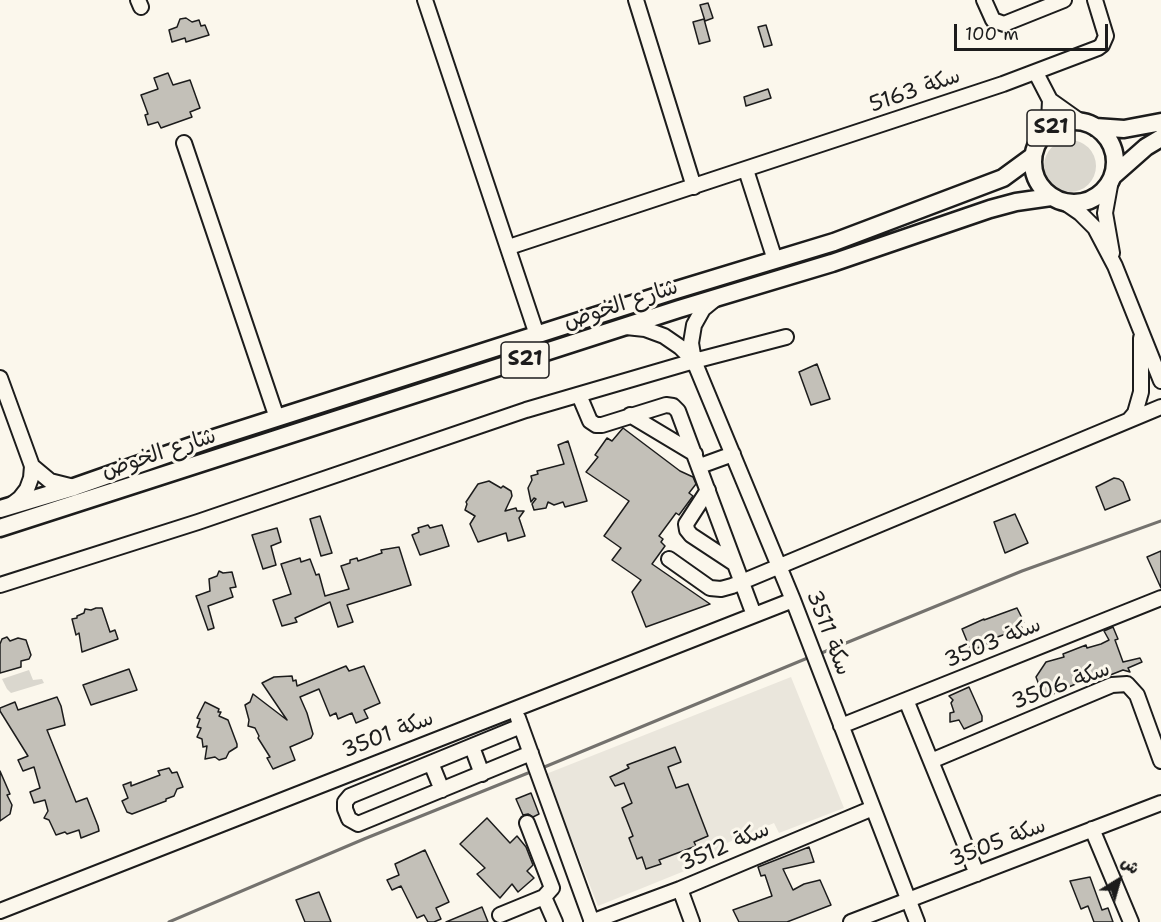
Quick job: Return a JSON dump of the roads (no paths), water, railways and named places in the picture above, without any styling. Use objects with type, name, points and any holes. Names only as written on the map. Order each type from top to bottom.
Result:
[{"type":"main road","name":"S21","points":[[1161,122],[1124,129],[1062,123],[1045,133],[1037,143],[1033,156],[1036,180],[1042,189],[1058,200],[1075,204],[1086,202],[1097,197],[1112,178],[1146,147],[1161,138]]},
{"type":"main road","name":"S21","points":[[1088,124],[1106,137],[1113,149],[1115,163],[1112,178]]},
{"type":"main road","name":"شارع الخوض","points":[[6,507],[74,487],[277,418],[834,242],[1003,178],[1033,156]]},
{"type":"main road","name":"شارع الخوض","points":[[0,528],[717,297],[832,263],[990,208],[1017,202],[1058,200]]},
{"type":"street","points":[[425,0],[537,335]]},
{"type":"street","points":[[636,0],[694,187]]},
{"type":"street","points":[[984,0],[993,20],[1005,24],[1064,0]]},
{"type":"street","name":"سكة 5163","points":[[509,247],[1036,73],[1102,45],[1106,36],[1095,1]]},
{"type":"street","points":[[1036,73],[1050,99],[1088,124]]},
{"type":"street","points":[[1045,133],[1049,122],[1050,99]]},
{"type":"street","points":[[184,143],[277,418]]},
{"type":"street","points":[[746,170],[775,260]]},
{"type":"street","points":[[1112,178],[1105,213],[1115,267]]},
{"type":"street","points":[[1058,200],[1091,223],[1115,267],[1161,381]]},
{"type":"street","points":[[694,361],[691,343],[694,325],[703,309],[717,297]]},
{"type":"street","points":[[625,327],[645,329],[664,336],[694,361]]},
{"type":"street","points":[[1128,421],[1135,413],[1141,392],[1142,333]]},
{"type":"street","points":[[0,585],[198,522],[515,414],[786,336]]},
{"type":"street","name":"سكة 3511","points":[[694,361],[793,600],[917,922]]},
{"type":"street","points":[[0,378],[32,466],[27,489],[20,498],[6,507]]},
{"type":"street","points":[[579,395],[590,421],[596,425],[666,405],[673,406],[678,411],[754,615]]},
{"type":"street","points":[[669,559],[710,588],[721,589],[779,567],[1161,407]]},
{"type":"street","points":[[630,415],[697,460],[733,454]]},
{"type":"street","points":[[32,466],[50,481],[74,487]]},
{"type":"street","points":[[708,490],[689,518],[686,524],[687,530],[735,564]]},
{"type":"street","name":"سكة 3503","points":[[841,726],[1161,598]]},
{"type":"street","name":"سكة 3501","points":[[0,911],[793,600]]},
{"type":"street","name":"سكة 3506","points":[[931,761],[1112,685],[1127,684],[1137,695],[1161,761]]},
{"type":"street","points":[[906,700],[976,874]]},
{"type":"street","points":[[514,708],[592,922]]},
{"type":"street","points":[[521,726],[350,796],[345,805],[349,819],[358,824],[531,753]]},
{"type":"street","points":[[472,747],[482,774]]},
{"type":"street","points":[[431,763],[442,790]]},
{"type":"street","name":"سكة 3505","points":[[851,922],[1161,803]]},
{"type":"street","name":"سكة 3512","points":[[592,922],[680,889],[873,807]]},
{"type":"street","points":[[500,915],[544,897],[552,888],[527,823]]},
{"type":"street","points":[[1092,829],[1131,922]]},
{"type":"street","points":[[680,889],[692,922]]},
{"type":"street","points":[[544,897],[555,922]]},
{"type":"waterway","points":[[819,654],[1022,571],[1161,521]]},
{"type":"waterway","points":[[542,768],[810,657]]},
{"type":"waterway","points":[[169,922],[364,839],[533,771]]}]
